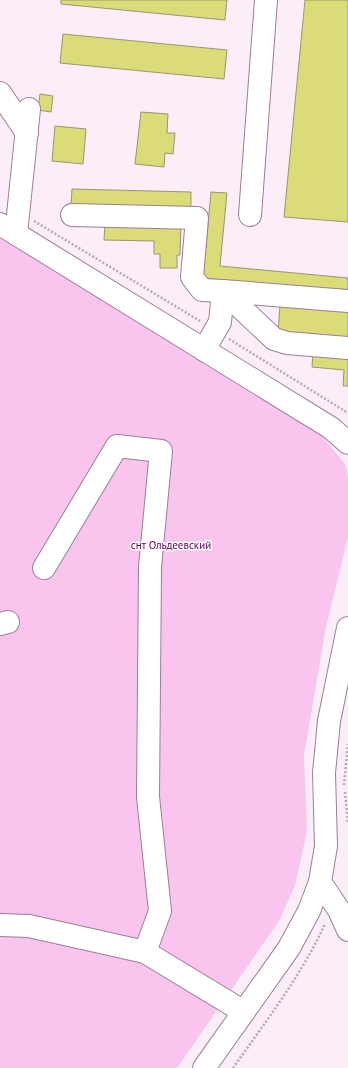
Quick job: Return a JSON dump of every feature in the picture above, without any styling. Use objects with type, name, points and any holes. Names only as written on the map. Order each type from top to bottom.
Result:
[{"type":"street","points":[[250,215],[266,0]]},
{"type":"street","points":[[0,93],[27,134]]},
{"type":"street","points":[[29,109],[19,212],[8,229],[331,428],[348,443]]},
{"type":"street","points":[[72,215],[197,218],[192,277],[202,290],[348,301]]},
{"type":"street","points":[[204,350],[220,322],[223,291]]},
{"type":"street","points":[[223,291],[274,339],[287,343],[348,348]]},
{"type":"street","points":[[44,568],[117,446],[161,451],[150,567],[148,797],[160,910],[145,952]]},
{"type":"street","points":[[204,1068],[289,948],[310,911],[320,882],[326,846],[324,773],[329,720],[348,628]]},
{"type":"street","points":[[320,882],[348,930]]},
{"type":"street","points":[[0,925],[29,926],[145,952],[244,1012]]},
{"type":"path","points":[[19,212],[348,413]]},
{"type":"path","points":[[348,744],[344,787],[348,824]]},
{"type":"path","points":[[233,1068],[294,981],[315,945],[334,904]]},
{"type":"green space","name":"снт Ольдеевский","points":[[0,237],[213,366],[323,437],[345,464],[348,476],[348,538],[326,627],[304,755],[307,831],[295,886],[279,921],[177,1068],[0,1068]]},
{"type":"building","points":[[61,0],[227,0],[225,20],[61,4]]},
{"type":"building","points":[[305,0],[348,0],[348,222],[284,217]]},
{"type":"building","points":[[63,34],[227,50],[224,79],[60,63]]},
{"type":"building","points":[[40,94],[53,96],[51,112],[38,110]]},
{"type":"building","points":[[141,112],[168,114],[167,133],[175,133],[173,154],[165,153],[164,167],[135,164]]},
{"type":"building","points":[[55,126],[86,129],[83,164],[52,161]]},
{"type":"building","points":[[72,189],[191,192],[191,208],[71,205]]},
{"type":"building","points":[[211,192],[227,193],[220,266],[348,278],[348,292],[203,278]]},
{"type":"building","points":[[105,224],[181,225],[180,255],[177,255],[177,268],[160,268],[160,254],[154,254],[154,241],[104,240]]},
{"type":"building","points":[[280,304],[348,309],[348,340],[278,334]]},
{"type":"building","points":[[313,351],[348,354],[348,386],[343,386],[344,370],[312,367]]}]
